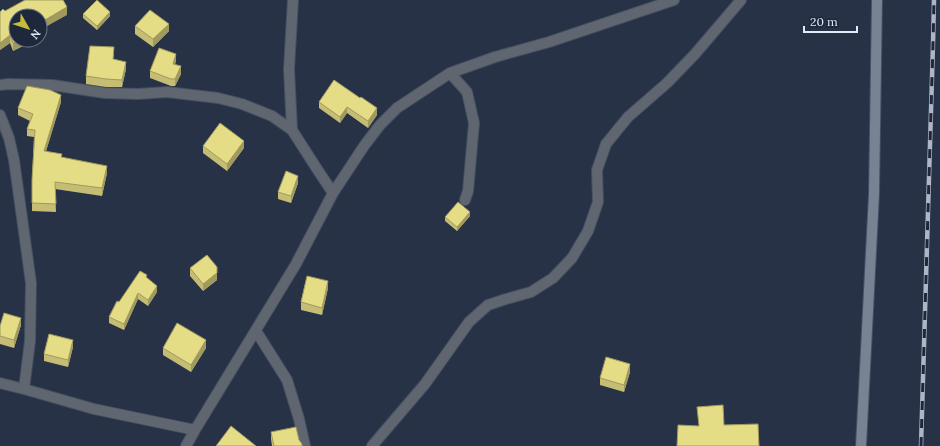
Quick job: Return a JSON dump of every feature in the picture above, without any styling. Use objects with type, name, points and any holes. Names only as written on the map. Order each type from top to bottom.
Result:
[{"type":"street","points":[[292,130],[289,69],[293,0]]},
{"type":"street","points":[[186,446],[296,264],[333,192],[380,125],[397,108],[450,73],[495,57],[549,42],[674,0]]},
{"type":"street","points":[[372,446],[425,384],[469,322],[488,306],[506,298],[532,292],[553,278],[572,258],[588,231],[598,202],[597,170],[606,144],[628,117],[667,83],[695,54],[741,0]]},
{"type":"street","points":[[861,446],[874,194],[877,0]]},
{"type":"street","points":[[450,73],[467,92],[474,123],[468,191],[465,200]]},
{"type":"street","points":[[0,85],[52,85],[105,93],[138,94],[167,92],[218,98],[242,104],[272,116],[292,130],[333,192]]},
{"type":"street","points":[[0,116],[9,138],[14,160],[31,283],[30,341],[24,388]]},
{"type":"street","points":[[256,331],[287,380],[299,419],[305,446]]},
{"type":"street","points":[[0,383],[24,388],[94,409],[195,430]]},
{"type":"building","points":[[25,0],[63,0],[67,7],[48,18],[48,8],[10,8]]},
{"type":"building","points":[[97,0],[110,12],[97,26],[83,14]]},
{"type":"building","points":[[3,9],[5,11],[8,9],[8,37],[0,43],[0,12]]},
{"type":"building","points":[[150,10],[169,24],[153,39],[135,26]]},
{"type":"building","points":[[90,46],[114,47],[113,59],[126,62],[122,80],[86,76]]},
{"type":"building","points":[[159,48],[176,54],[173,64],[181,66],[175,79],[171,79],[150,71]]},
{"type":"building","points":[[334,80],[377,108],[368,121],[347,107],[340,117],[319,102]]},
{"type":"building","points":[[27,86],[50,90],[61,95],[44,151],[62,154],[61,157],[107,166],[102,188],[55,182],[56,204],[32,203],[35,130],[27,129],[33,114],[18,108]]},
{"type":"building","points":[[220,123],[244,141],[227,164],[203,146]]},
{"type":"building","points":[[286,171],[298,176],[291,196],[278,192]]},
{"type":"building","points":[[458,202],[470,212],[457,227],[445,217]]},
{"type":"building","points":[[207,255],[217,267],[217,273],[203,284],[190,268]]},
{"type":"building","points":[[140,271],[147,275],[146,277],[157,286],[148,300],[138,293],[124,324],[109,317],[117,301],[119,302]]},
{"type":"building","points":[[307,276],[328,281],[322,308],[301,302]]},
{"type":"building","points":[[4,313],[21,318],[14,340],[0,336],[0,326]]},
{"type":"building","points":[[177,323],[206,340],[191,365],[163,348]]},
{"type":"building","points":[[49,334],[73,340],[68,360],[44,354]]},
{"type":"building","points":[[606,357],[630,364],[624,385],[600,378]]},
{"type":"building","points":[[723,405],[724,425],[758,424],[759,446],[677,446],[678,425],[699,426],[697,407]]},
{"type":"building","points":[[231,426],[256,446],[216,446]]},
{"type":"building","points":[[296,427],[302,446],[274,446],[271,432]]},
{"type":"railway","points":[[921,446],[934,0]]}]
